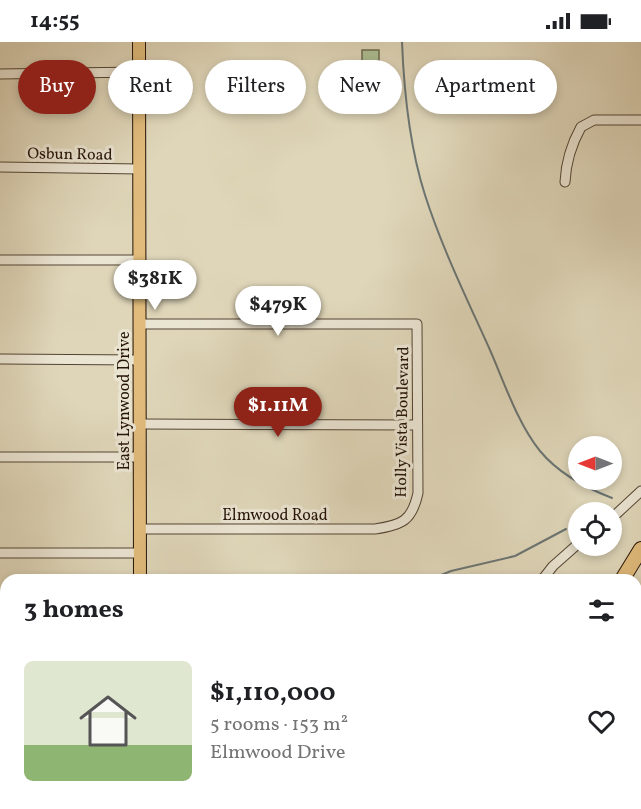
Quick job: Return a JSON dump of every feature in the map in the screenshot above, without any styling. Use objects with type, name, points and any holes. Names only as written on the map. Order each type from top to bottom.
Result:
[{"type":"highway","points":[[626,574],[641,549]]},
{"type":"main road","name":"East Lynwood Drive","points":[[139,42],[139,60]]},
{"type":"main road","name":"East Lynwood Drive","points":[[139,114],[140,574]]},
{"type":"street","points":[[0,74],[108,72]]},
{"type":"street","points":[[565,182],[571,147],[580,126],[594,120],[641,120]]},
{"type":"street","name":"Osbun Road","points":[[0,167],[140,169]]},
{"type":"street","points":[[0,260],[140,260]]},
{"type":"street","name":"Holly Vista Boulevard","points":[[140,324],[417,324],[418,493],[415,507],[408,518]]},
{"type":"street","points":[[0,359],[140,360]]},
{"type":"street","points":[[140,424],[417,425]]},
{"type":"street","points":[[0,457],[140,457]]},
{"type":"street","points":[[622,509],[641,491]]},
{"type":"street","name":"Elmwood Road","points":[[140,529],[375,529],[400,524],[408,518]]},
{"type":"street","points":[[0,553],[140,553]]},
{"type":"street","points":[[547,574],[568,553]]},
{"type":"green space","points":[[362,50],[379,50],[379,60],[362,60]]},
{"type":"waterway","points":[[402,42],[408,119],[419,176],[447,254],[512,402],[532,440],[547,459],[573,479],[612,498]]},
{"type":"waterway","points":[[444,574],[515,556],[566,529]]}]
